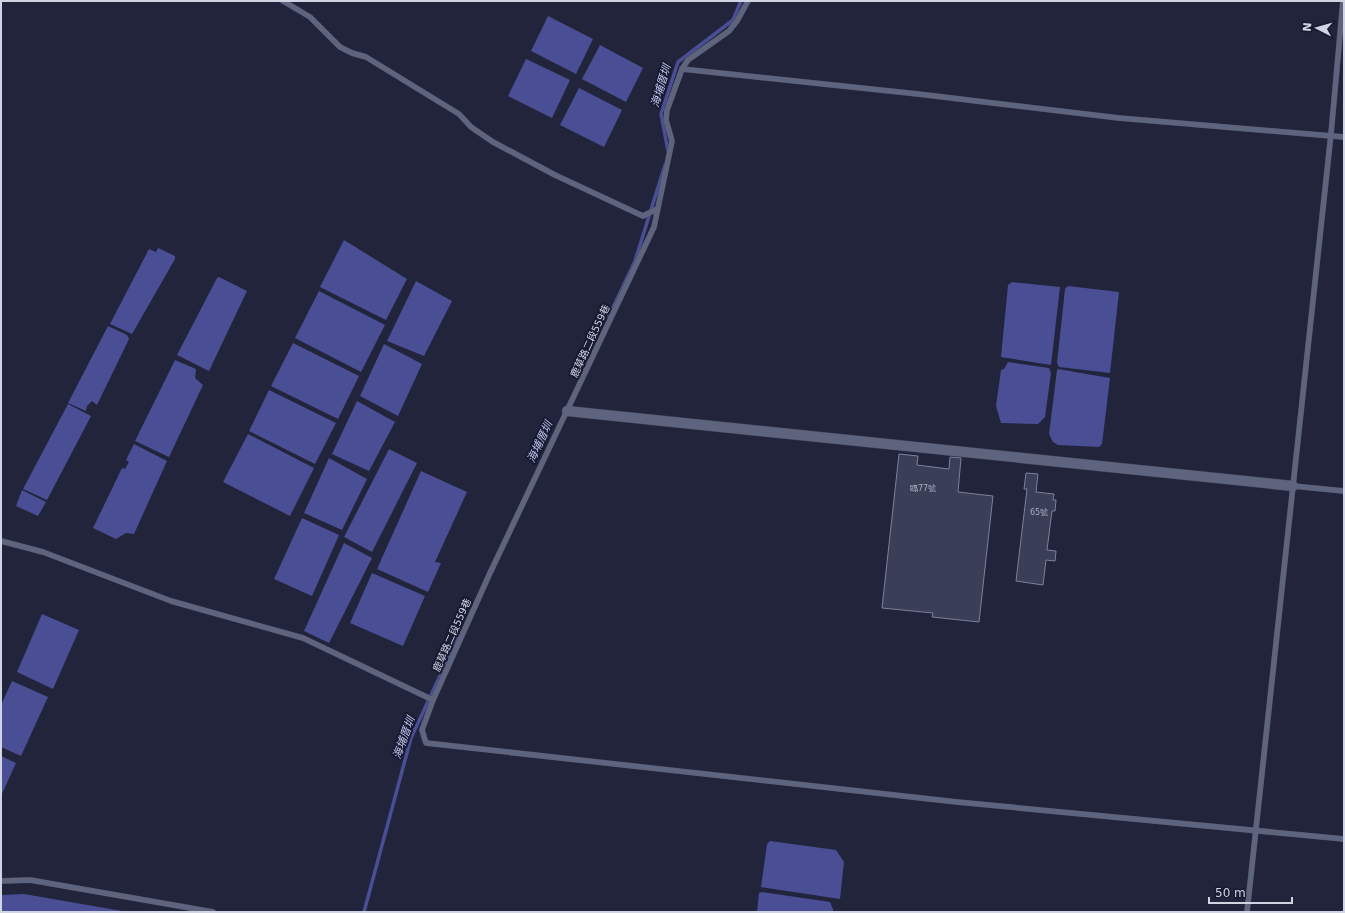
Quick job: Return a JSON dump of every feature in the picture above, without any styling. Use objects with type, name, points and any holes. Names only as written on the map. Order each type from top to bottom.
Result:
[{"type":"street","points":[[567,411],[1293,486]]},
{"type":"lane","points":[[283,1],[310,17],[340,46],[352,53],[366,57],[459,114],[471,127],[494,142],[555,175],[643,216],[657,209]]},
{"type":"lane","name":"鹿草路二段559巷","points":[[748,1],[737,22],[729,31],[688,60],[682,70],[667,110],[666,120],[672,141],[654,227],[490,573],[433,700],[422,730],[426,743],[941,800],[1256,831]]},
{"type":"lane","points":[[1247,912],[1331,134],[1343,1]]},
{"type":"lane","points":[[682,70],[910,93],[1119,118],[1236,129],[1331,134],[1344,137]]},
{"type":"lane","points":[[1293,486],[1344,491]]},
{"type":"lane","points":[[1,541],[43,552],[171,600],[303,638],[433,700]]},
{"type":"lane","points":[[1256,831],[1344,838]]},
{"type":"lane","points":[[1,881],[30,880],[213,912]]},
{"type":"water","points":[[548,16],[593,39],[576,74],[531,51]]},
{"type":"water","points":[[600,45],[643,68],[626,102],[582,79]]},
{"type":"water","points":[[526,59],[570,80],[552,118],[508,96]]},
{"type":"water","points":[[579,88],[622,110],[604,147],[560,125]]},
{"type":"water","points":[[344,240],[407,279],[386,320],[320,287]]},
{"type":"water","points":[[158,248],[175,256],[175,259],[132,334],[110,324],[149,249],[156,252]]},
{"type":"water","points":[[219,277],[247,291],[209,371],[177,355],[217,278]]},
{"type":"water","points":[[416,281],[452,301],[424,356],[387,341]]},
{"type":"water","points":[[1012,282],[1060,287],[1051,365],[1001,357],[1008,285]]},
{"type":"water","points":[[1068,286],[1119,292],[1110,373],[1059,367],[1057,363],[1065,289]]},
{"type":"water","points":[[319,291],[385,325],[361,372],[295,338]]},
{"type":"water","points":[[108,326],[127,335],[129,339],[97,405],[92,401],[87,406],[86,411],[68,403]]},
{"type":"water","points":[[293,343],[359,376],[338,419],[271,386]]},
{"type":"water","points":[[384,344],[422,364],[398,416],[360,396]]},
{"type":"water","points":[[175,360],[196,369],[195,378],[203,385],[169,457],[135,441]]},
{"type":"water","points":[[1008,362],[1049,368],[1051,373],[1045,417],[1038,424],[1001,423],[996,406],[1001,370],[1004,369]]},
{"type":"water","points":[[1058,369],[1110,378],[1102,444],[1099,447],[1058,445],[1053,442],[1049,434]]},
{"type":"water","points":[[269,390],[336,423],[315,464],[249,431]]},
{"type":"water","points":[[357,401],[395,422],[369,471],[332,454]]},
{"type":"water","points":[[68,404],[91,416],[47,500],[23,489]]},
{"type":"water","points":[[248,434],[314,468],[290,516],[223,482]]},
{"type":"water","points":[[134,444],[167,461],[134,534],[126,533],[116,539],[93,528],[122,468],[125,469],[129,462],[126,460]]},
{"type":"water","points":[[389,449],[417,463],[372,552],[344,537]]},
{"type":"water","points":[[329,458],[367,479],[342,530],[304,513]]},
{"type":"water","points":[[421,471],[467,492],[435,562],[441,563],[428,592],[377,569]]},
{"type":"water","points":[[22,490],[46,502],[38,516],[16,506]]},
{"type":"water","points":[[302,518],[339,535],[312,596],[274,579]]},
{"type":"water","points":[[344,543],[372,558],[329,643],[304,631]]},
{"type":"water","points":[[372,573],[425,596],[403,646],[350,623]]},
{"type":"water","points":[[42,614],[79,630],[53,689],[17,672]]},
{"type":"water","points":[[12,681],[48,697],[21,756],[1,747],[1,705]]},
{"type":"water","points":[[1,756],[16,763],[1,796]]},
{"type":"water","points":[[770,841],[836,850],[844,862],[840,899],[761,887],[767,844]]},
{"type":"water","points":[[762,892],[830,902],[834,912],[757,912],[759,893]]},
{"type":"water","points":[[24,894],[128,912],[1,912],[1,895]]},
{"type":"building","points":[[899,454],[918,456],[917,465],[949,469],[950,457],[961,458],[958,492],[993,496],[979,622],[932,617],[933,613],[882,608]]},
{"type":"building","points":[[1026,473],[1038,474],[1036,492],[1054,494],[1053,500],[1056,500],[1055,511],[1052,511],[1047,550],[1056,551],[1055,561],[1046,560],[1043,585],[1016,581],[1027,489],[1024,489]]},
{"type":"waterway","name":"海埔厝圳","points":[[668,151],[661,114],[678,62],[733,20],[741,1]]},
{"type":"waterway","name":"海埔厝圳","points":[[609,316],[635,261],[665,165]]},
{"type":"waterway","name":"海埔厝圳","points":[[364,912],[411,738],[459,635]]}]
